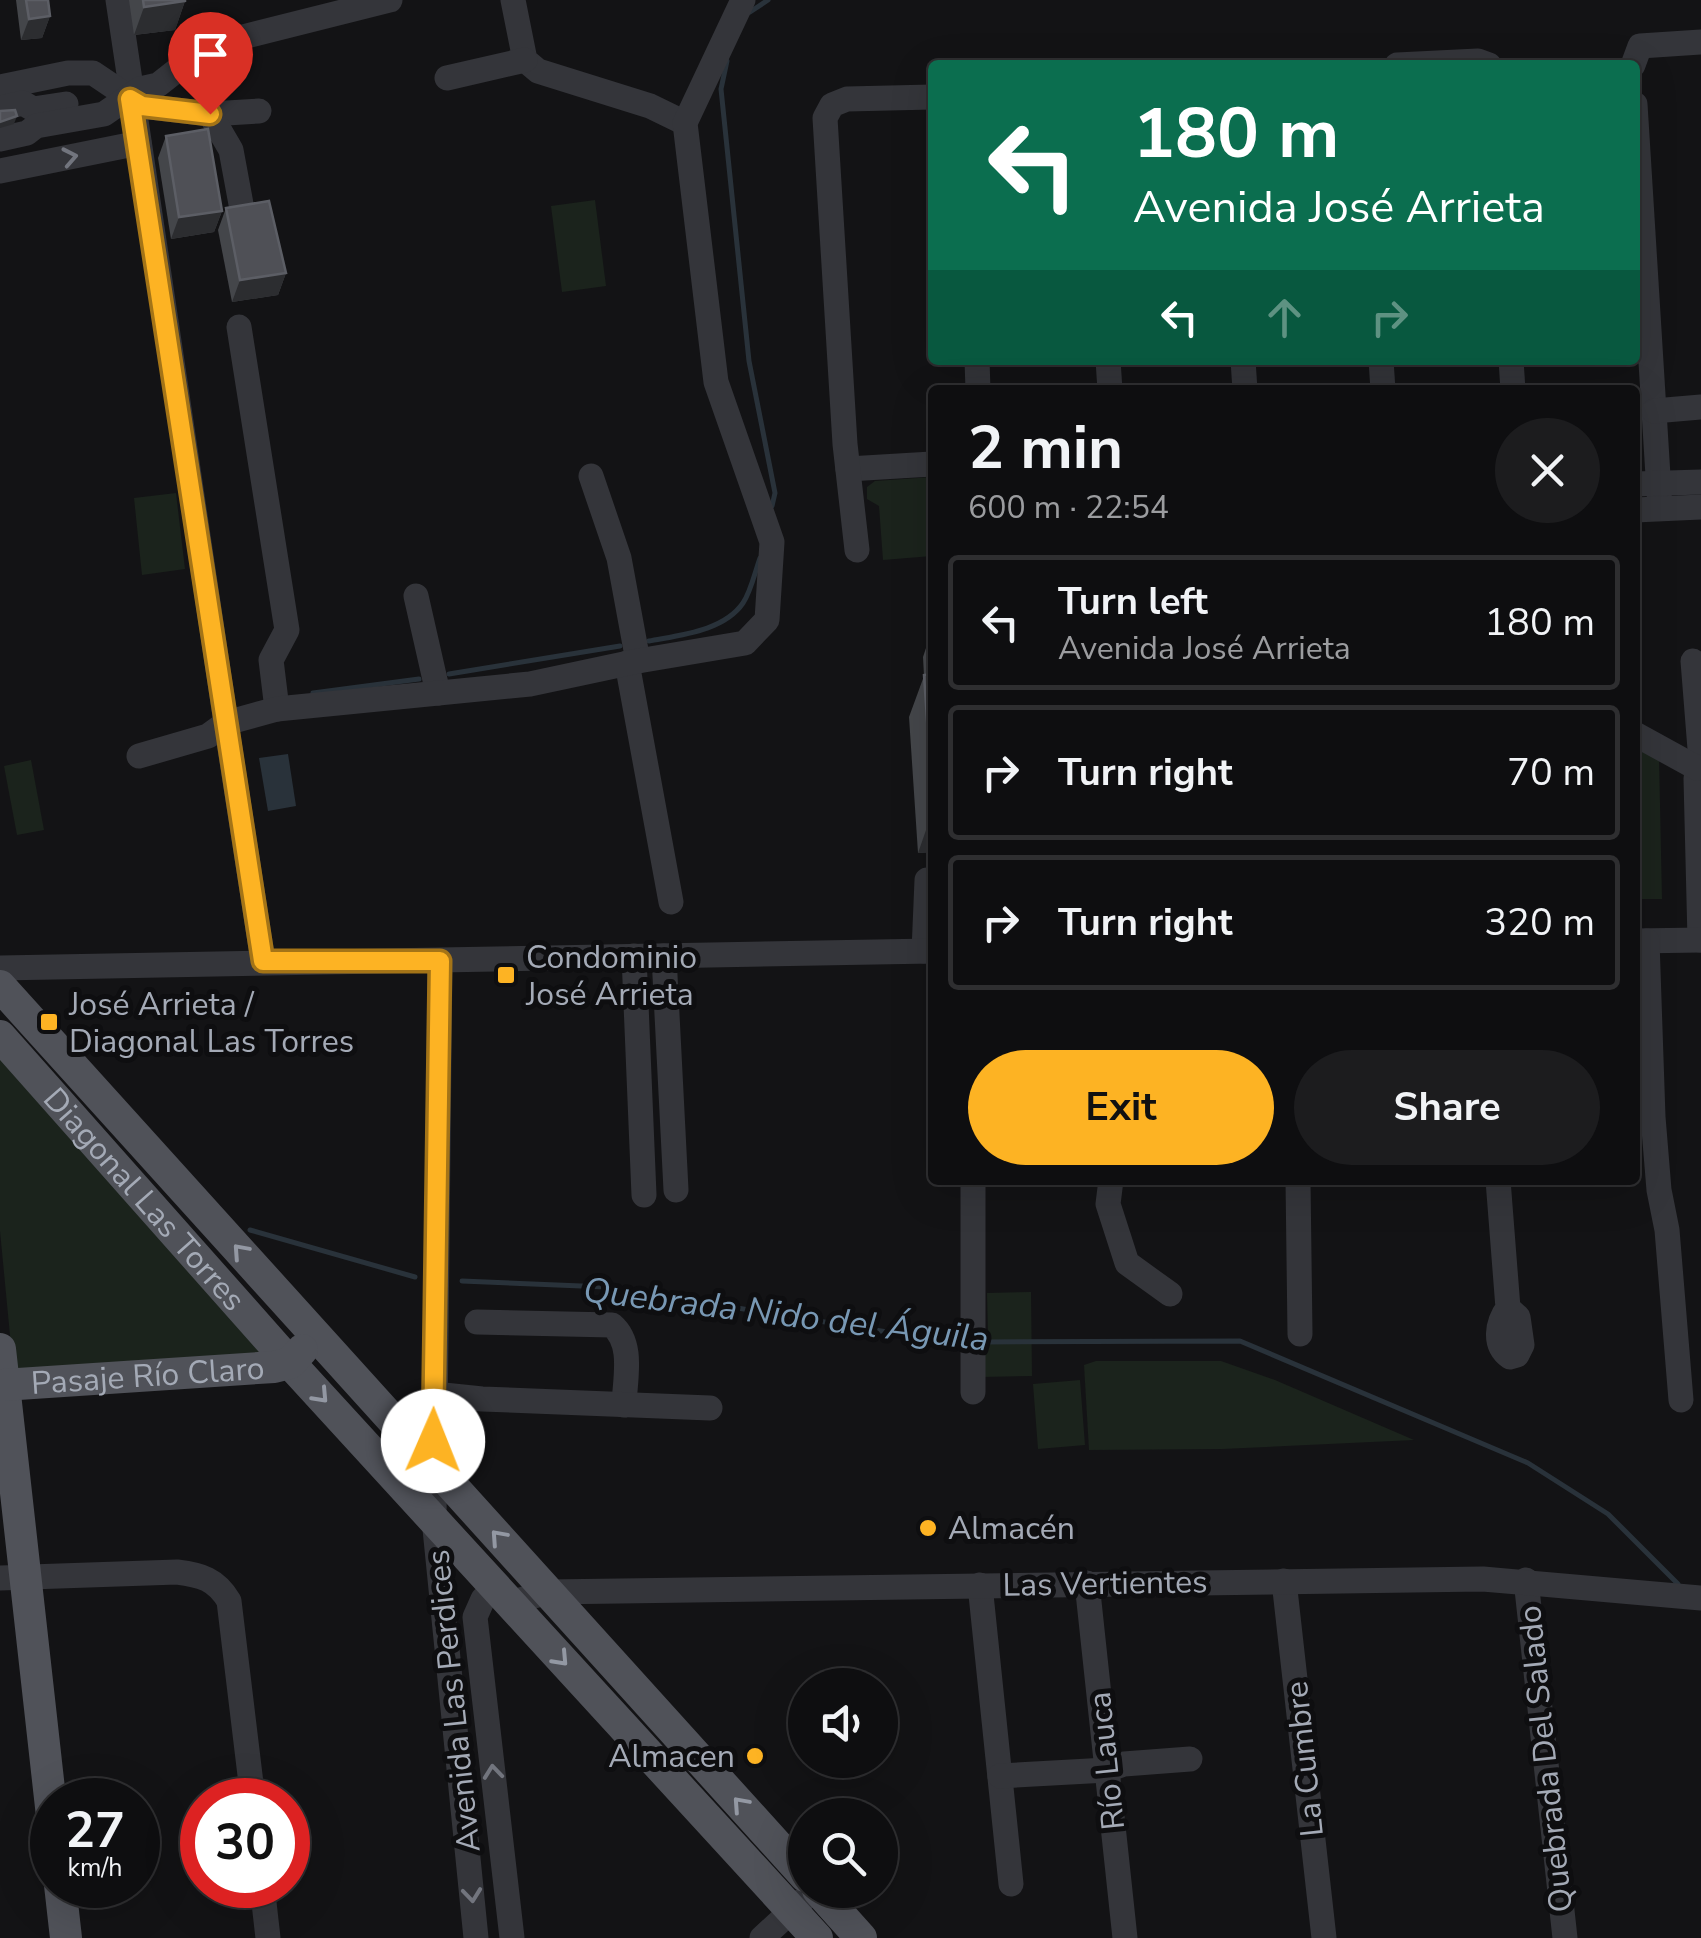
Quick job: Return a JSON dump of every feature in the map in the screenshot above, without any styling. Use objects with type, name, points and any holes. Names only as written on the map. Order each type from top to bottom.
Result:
[{"type":"main road","name":"Diagonal Las Torres","points":[[0,986],[788,1857]]},
{"type":"main road","name":"Diagonal Las Torres","points":[[0,1036],[502,1595],[788,1877]]},
{"type":"main road","points":[[290,1363],[304,1344],[305,1323]]},
{"type":"main road","points":[[0,1349],[13,1578],[46,1778]]},
{"type":"main road","name":"Pasaje Río Claro","points":[[3,1396],[290,1363]]},
{"type":"main road","points":[[63,1908],[66,1938]]},
{"type":"main road","name":"Diagonal Las Torres","points":[[810,1908],[817,1938]]},
{"type":"main road","name":"Diagonal Las Torres","points":[[822,1908],[861,1938]]},
{"type":"street","points":[[118,0],[263,961]]},
{"type":"street","points":[[160,96],[190,58],[222,42],[390,0]]},
{"type":"street","points":[[513,0],[524,60],[538,71],[650,106],[686,123]]},
{"type":"street","points":[[140,756],[208,736],[226,723],[277,709],[530,684],[745,643],[768,620],[772,542],[716,382],[686,123],[742,0]]},
{"type":"street","points":[[1634,60],[1640,46],[1701,42]]},
{"type":"street","points":[[0,87],[68,73],[93,73],[125,58]]},
{"type":"street","points":[[448,78],[524,60]]},
{"type":"street","points":[[93,73],[130,99]]},
{"type":"street","points":[[35,117],[104,114],[140,89],[210,114],[260,111]]},
{"type":"street","points":[[857,550],[825,118],[832,105],[847,99],[928,97]]},
{"type":"street","points":[[0,108],[23,103],[35,117]]},
{"type":"street","points":[[210,114],[232,150],[241,204]]},
{"type":"street","points":[[0,139],[28,132],[35,117]]},
{"type":"street","points":[[0,171],[138,143]]},
{"type":"street","points":[[1640,185],[1654,411],[1647,496]]},
{"type":"street","points":[[240,327],[287,630],[271,660],[277,709]]},
{"type":"street","points":[[1654,411],[1701,408]]},
{"type":"street","points":[[848,469],[928,464]]},
{"type":"street","points":[[591,476],[619,558],[671,902]]},
{"type":"street","points":[[1647,496],[1701,482]]},
{"type":"street","points":[[1647,496],[1701,507]]},
{"type":"street","points":[[416,596],[438,693]]},
{"type":"street","points":[[1681,1400],[1667,1230],[1659,1190],[1641,941],[1700,940],[1696,768],[1700,748],[1693,661]]},
{"type":"street","points":[[1640,737],[1696,768]]},
{"type":"street","points":[[0,968],[928,951]]},
{"type":"street","points":[[634,956],[644,1195]]},
{"type":"street","points":[[664,956],[676,1190]]},
{"type":"street","name":"Avenida Las Perdices","points":[[440,961],[434,1519],[476,1938]]},
{"type":"street","points":[[973,1185],[974,1392]]},
{"type":"street","points":[[1110,1185],[1108,1204],[1127,1263],[1170,1294]]},
{"type":"street","points":[[1298,1185],[1300,1334]]},
{"type":"street","points":[[1498,1185],[1508,1308]]},
{"type":"street","points":[[478,1322],[612,1325],[622,1334],[626,1347],[624,1405]]},
{"type":"street","points":[[434,1394],[710,1408]]},
{"type":"street","points":[[13,1578],[177,1572],[214,1580],[229,1601],[250,1778]]},
{"type":"street","name":"Las Vertientes","points":[[502,1595],[1087,1583],[1526,1580],[1701,1598]]},
{"type":"street","name":"Quebrada Del Salado","points":[[1526,1580],[1565,1938]]},
{"type":"street","name":"La Cumbre","points":[[1284,1581],[1324,1938]]},
{"type":"street","name":"Río Lauca","points":[[1087,1583],[1125,1938]]},
{"type":"street","points":[[980,1585],[1011,1884]]},
{"type":"street","name":"Avenida Las Perdices","points":[[502,1595],[483,1599],[475,1617],[512,1938]]},
{"type":"street","points":[[1000,1776],[1107,1770],[1124,1764],[1190,1759]]},
{"type":"street","points":[[265,1908],[268,1938]]},
{"type":"street","points":[[762,1938],[796,1908]]},
{"type":"shaded area","points":[[595,200],[606,286],[562,292],[551,206]]},
{"type":"shaded area","points":[[928,477],[928,556],[883,560],[879,506],[867,499],[867,487],[875,481]]},
{"type":"shaded area","points":[[176,493],[185,569],[142,575],[134,498]]},
{"type":"shaded area","points":[[1640,747],[1659,757],[1662,899],[1640,899]]},
{"type":"shaded area","points":[[288,754],[296,806],[268,811],[259,758]]},
{"type":"shaded area","points":[[31,760],[44,830],[17,835],[4,766]]},
{"type":"shaded area","points":[[0,1049],[281,1363],[14,1377],[0,1231]]},
{"type":"shaded area","points":[[1031,1292],[1032,1376],[980,1377],[980,1360],[988,1334],[987,1293]]},
{"type":"shaded area","points":[[1096,1361],[1221,1361],[1414,1440],[1222,1449],[1089,1450],[1084,1365]]},
{"type":"shaded area","points":[[1080,1380],[1085,1445],[1038,1449],[1033,1384]]},
{"type":"building","points":[[26,0],[48,0],[50,16],[29,19]]},
{"type":"building","points":[[143,0],[185,0],[185,1],[144,7]]},
{"type":"building","points":[[15,110],[17,116],[0,122],[0,111]]},
{"type":"building","points":[[208,129],[222,211],[179,217],[166,136]]},
{"type":"building","points":[[269,201],[286,273],[240,280],[226,208]]},
{"type":"building","points":[[928,674],[928,734],[924,675]]},
{"type":"waterway","points":[[750,12],[768,0]]},
{"type":"waterway","points":[[727,61],[721,89],[749,361],[775,493],[772,506]]},
{"type":"waterway","points":[[649,641],[725,620],[743,603],[760,558]]},
{"type":"waterway","points":[[449,674],[620,646]]},
{"type":"waterway","points":[[313,693],[419,679]]},
{"type":"waterway","name":"Quebrada Nido del Águila","points":[[250,1230],[415,1277]]},
{"type":"waterway","name":"Quebrada Nido del Águila","points":[[462,1281],[606,1287],[967,1342]]},
{"type":"waterway","name":"Quebrada Nido del Águila","points":[[983,1342],[1240,1341],[1528,1463],[1608,1514],[1678,1584]]},
{"type":"place","name":"Condominio José Arrieta","points":[[506,975]]},
{"type":"place","name":"José Arrieta / Diagonal Las Torres","points":[[49,1022]]},
{"type":"place","name":"Almacén","points":[[928,1528]]},
{"type":"place","name":"Almacen","points":[[755,1756]]},
{"type":"route","points":[[210,114],[142,106],[130,99],[263,961],[440,961],[433,1441]]}]
